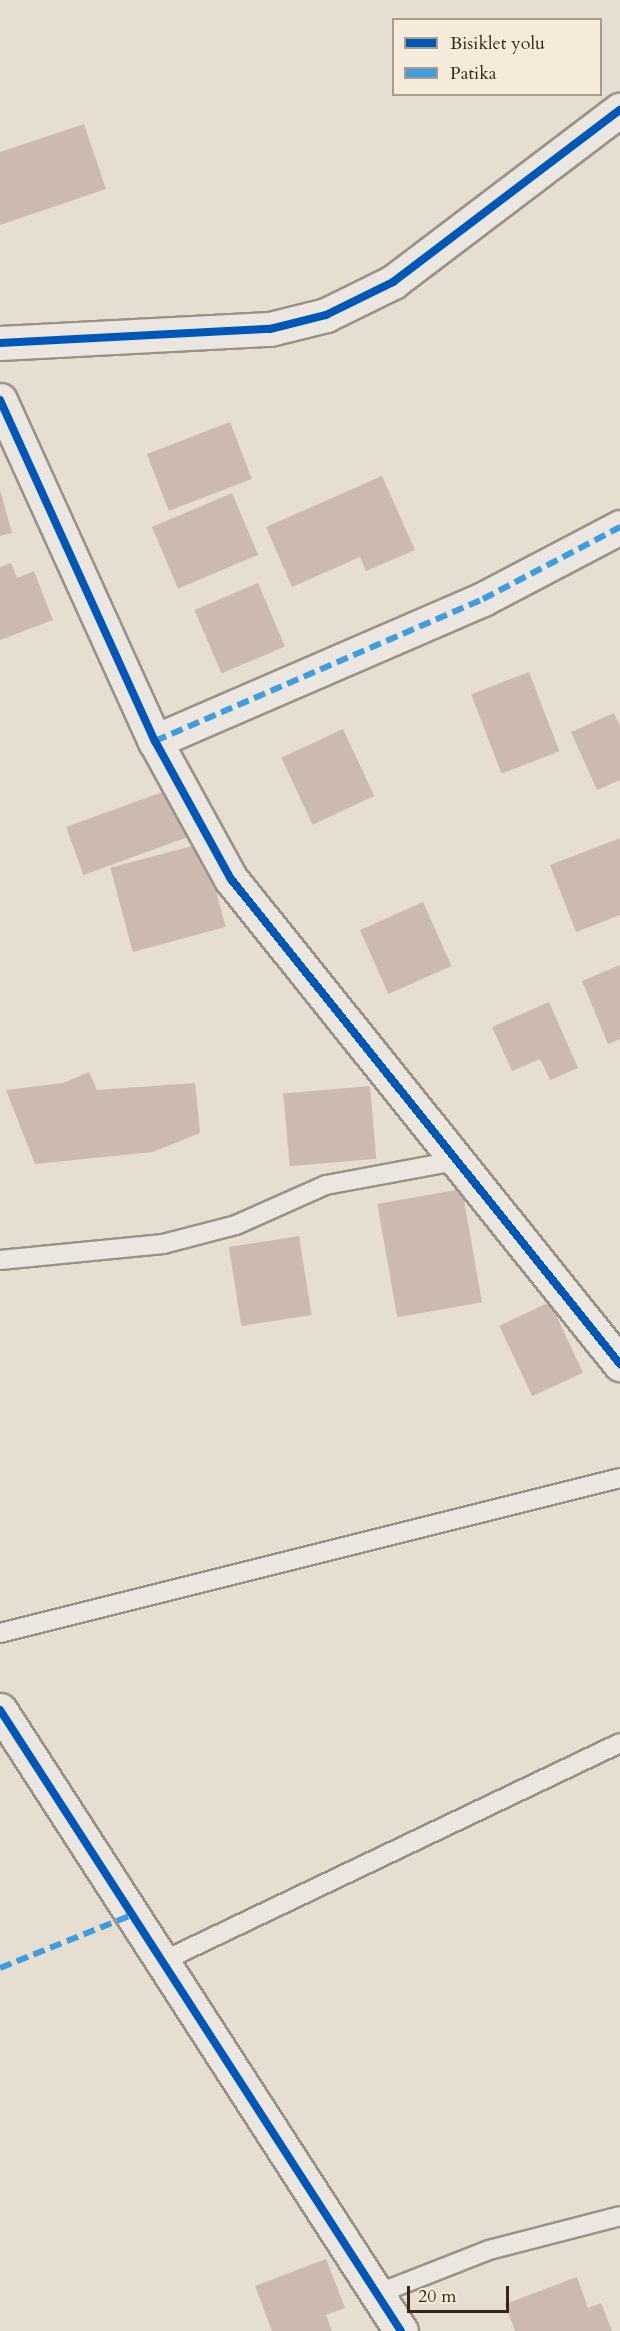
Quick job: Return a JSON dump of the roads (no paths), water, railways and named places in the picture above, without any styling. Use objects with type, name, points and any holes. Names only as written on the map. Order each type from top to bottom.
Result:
[{"type":"street","points":[[0,343],[270,329],[326,315],[393,282],[620,110]]},
{"type":"street","points":[[0,400],[155,741],[231,879],[620,1364]]},
{"type":"street","points":[[155,741],[483,599],[620,527]]},
{"type":"street","points":[[0,1710],[163,1961],[388,2319]]},
{"type":"lane","points":[[0,1260],[163,1244],[236,1224],[326,1185],[456,1161]]},
{"type":"lane","points":[[0,1633],[620,1478]]},
{"type":"lane","points":[[163,1961],[620,1743]]},
{"type":"lane","points":[[388,2319],[489,2250],[620,2216]]}]
